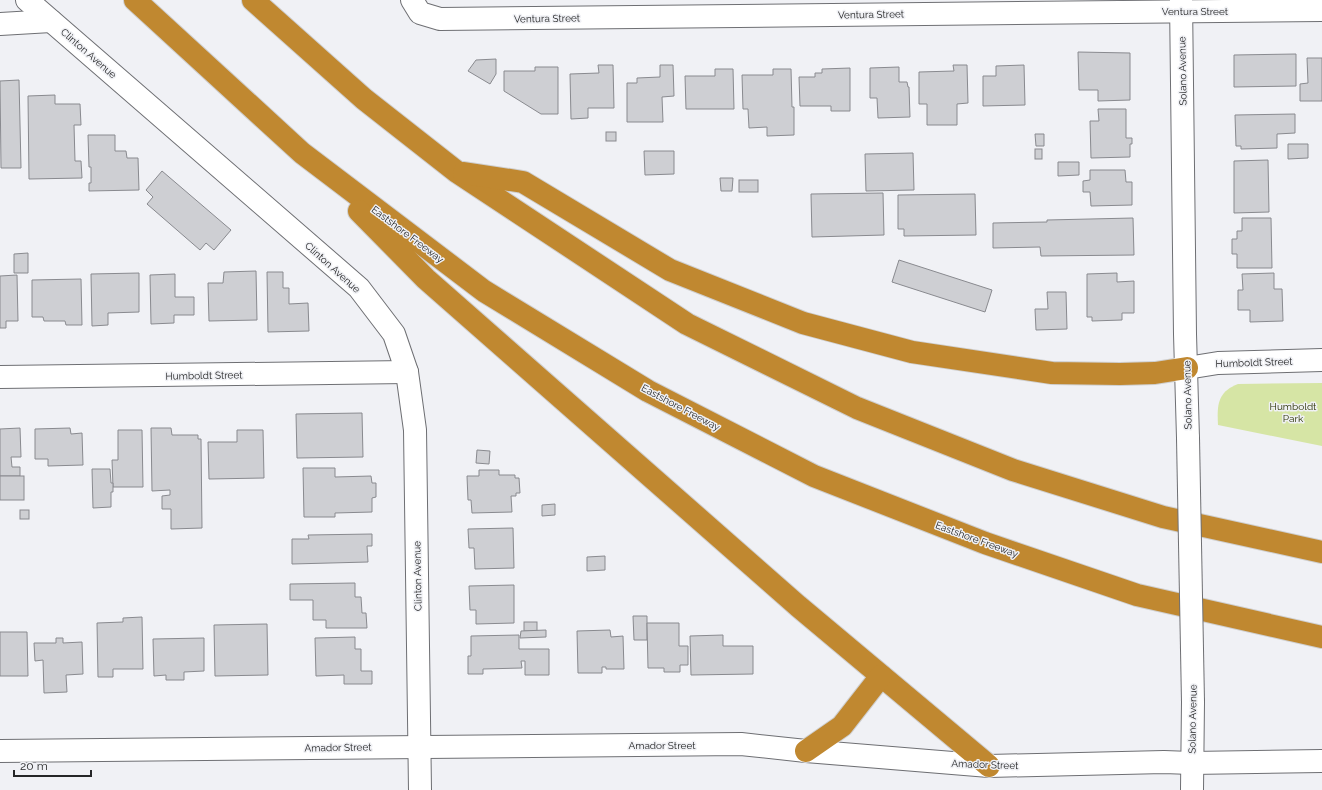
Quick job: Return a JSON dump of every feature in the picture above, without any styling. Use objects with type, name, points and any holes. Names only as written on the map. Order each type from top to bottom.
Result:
[{"type":"highway","name":"Eastshore Freeway","points":[[136,0],[302,153],[484,291],[648,391],[814,476],[985,543],[1138,595],[1322,637]]},
{"type":"highway","points":[[253,0],[364,99],[457,172],[687,324],[857,408],[1013,470],[1155,515],[1322,552]]},
{"type":"highway","points":[[302,153],[426,279],[798,606],[989,766]]},
{"type":"highway","points":[[457,172],[523,182],[670,270],[803,322],[912,352],[1052,373],[1155,373],[1187,368]]},
{"type":"highway","points":[[806,751],[842,726],[881,676]]},
{"type":"street","name":"Clinton Avenue","points":[[27,0],[359,288],[394,334],[407,372],[415,430],[420,790]]},
{"type":"street","name":"Ventura Street","points":[[416,6],[440,20],[1148,11],[1181,6],[1322,10]]},
{"type":"street","name":"Solano Avenue","points":[[1181,6],[1185,334],[1187,368],[1193,702],[1191,763],[1192,790]]},
{"type":"street","points":[[0,24],[52,21]]},
{"type":"street","name":"Humboldt Street","points":[[1187,368],[1218,362],[1322,360]]},
{"type":"street","name":"Humboldt Street","points":[[0,377],[407,372]]},
{"type":"street","name":"Amador Street","points":[[0,751],[741,744],[806,751],[989,766],[1164,762],[1322,761]]},
{"type":"green space","name":"Humboldt Park","points":[[1322,383],[1322,446],[1218,425],[1218,406],[1222,395],[1231,387],[1238,384]]},
{"type":"building","points":[[1078,52],[1130,53],[1130,100],[1098,101],[1098,90],[1079,90]]},
{"type":"building","points":[[1296,54],[1296,86],[1234,87],[1234,55]]},
{"type":"building","points":[[1307,58],[1322,58],[1322,101],[1300,101],[1300,84],[1308,83]]},
{"type":"building","points":[[496,59],[496,74],[490,84],[468,71],[476,60]]},
{"type":"building","points":[[598,65],[613,65],[614,108],[588,108],[588,118],[571,119],[570,74],[599,73]]},
{"type":"building","points":[[660,65],[673,65],[674,96],[662,97],[663,122],[627,122],[627,83],[637,83],[637,78],[660,77]]},
{"type":"building","points":[[953,65],[967,65],[968,103],[957,104],[957,125],[927,125],[927,104],[919,104],[919,72],[954,71]]},
{"type":"building","points":[[1024,65],[1025,105],[983,106],[983,76],[996,76],[996,66]]},
{"type":"building","points":[[535,67],[558,67],[558,114],[541,114],[504,91],[504,71],[535,71]]},
{"type":"building","points":[[899,67],[899,82],[907,82],[909,87],[910,117],[878,118],[877,98],[870,98],[870,68]]},
{"type":"building","points":[[850,68],[850,111],[831,111],[831,106],[800,106],[799,77],[815,77],[815,73],[822,73],[822,69]]},
{"type":"building","points":[[715,69],[733,69],[734,109],[686,109],[685,76],[715,76]]},
{"type":"building","points":[[773,69],[791,69],[792,107],[794,107],[794,135],[767,136],[767,127],[749,128],[748,109],[743,109],[742,75],[773,75]]},
{"type":"building","points":[[19,80],[21,168],[1,168],[0,81]]},
{"type":"building","points":[[55,95],[55,104],[80,104],[81,125],[74,125],[75,161],[81,161],[82,178],[29,179],[28,96]]},
{"type":"building","points":[[1098,109],[1126,109],[1126,138],[1132,138],[1132,144],[1130,144],[1130,157],[1091,158],[1090,121],[1099,121]]},
{"type":"building","points":[[1295,114],[1295,133],[1277,134],[1277,148],[1241,149],[1241,146],[1236,146],[1235,115]]},
{"type":"building","points":[[606,132],[616,132],[616,141],[606,141]]},
{"type":"building","points":[[1035,134],[1044,134],[1044,146],[1036,146]]},
{"type":"building","points":[[88,135],[115,135],[115,151],[126,151],[127,158],[138,158],[139,190],[89,191],[89,183],[91,183],[91,167],[89,167]]},
{"type":"building","points":[[1288,144],[1308,144],[1308,158],[1288,159]]},
{"type":"building","points":[[1035,149],[1042,149],[1042,159],[1035,159]]},
{"type":"building","points":[[644,151],[674,151],[674,174],[645,175]]},
{"type":"building","points":[[913,153],[914,190],[866,191],[865,154]]},
{"type":"building","points":[[1268,160],[1269,212],[1234,213],[1234,161]]},
{"type":"building","points":[[1058,162],[1079,162],[1079,175],[1058,176]]},
{"type":"building","points":[[1090,170],[1125,170],[1126,182],[1132,182],[1132,205],[1091,206],[1090,192],[1083,192],[1083,181],[1090,180]]},
{"type":"building","points":[[162,171],[231,230],[214,250],[206,243],[200,250],[147,204],[153,197],[146,190]]},
{"type":"building","points":[[720,178],[733,178],[732,191],[721,191]]},
{"type":"building","points":[[739,180],[758,180],[758,192],[739,192]]},
{"type":"building","points":[[883,193],[884,235],[812,237],[811,194]]},
{"type":"building","points":[[975,194],[976,235],[904,236],[904,229],[898,229],[898,195]]},
{"type":"building","points":[[1133,218],[1134,255],[1041,256],[1040,247],[993,248],[993,223]]},
{"type":"building","points":[[1242,218],[1271,218],[1272,268],[1237,268],[1237,254],[1232,254],[1232,239],[1237,239],[1237,231],[1242,231]]},
{"type":"building","points":[[28,253],[28,273],[14,273],[14,254]]},
{"type":"building","points":[[899,260],[992,290],[985,312],[892,282]]},
{"type":"building","points":[[256,271],[257,320],[209,321],[208,283],[223,283],[224,272]]},
{"type":"building","points":[[267,272],[283,272],[283,288],[289,288],[289,304],[308,303],[309,331],[268,332]]},
{"type":"building","points":[[139,273],[139,312],[108,313],[108,325],[92,326],[91,274]]},
{"type":"building","points":[[1117,273],[1117,282],[1134,281],[1134,313],[1122,313],[1122,320],[1092,321],[1092,317],[1087,317],[1087,274]]},
{"type":"building","points":[[1274,273],[1274,289],[1282,289],[1283,321],[1250,322],[1250,310],[1238,310],[1238,290],[1243,290],[1242,274]]},
{"type":"building","points":[[175,274],[175,297],[194,297],[194,315],[174,315],[174,323],[151,324],[150,275]]},
{"type":"building","points":[[17,275],[18,321],[6,321],[6,328],[0,328],[0,276]]},
{"type":"building","points":[[81,279],[82,325],[66,325],[65,321],[44,321],[43,317],[32,317],[32,280]]},
{"type":"building","points":[[1047,292],[1066,292],[1067,329],[1036,330],[1035,309],[1048,309]]},
{"type":"building","points":[[362,413],[363,457],[297,458],[296,414]]},
{"type":"building","points":[[20,428],[21,457],[11,457],[12,467],[20,467],[20,476],[0,476],[0,429]]},
{"type":"building","points":[[70,428],[71,434],[82,433],[83,465],[48,466],[48,459],[35,459],[35,429]]},
{"type":"building","points":[[151,428],[171,428],[172,435],[198,435],[198,439],[201,439],[202,528],[171,529],[171,509],[162,509],[162,496],[170,495],[170,490],[152,491]]},
{"type":"building","points":[[118,430],[142,430],[143,487],[113,487],[112,460],[118,460]]},
{"type":"building","points":[[237,430],[263,430],[264,478],[209,479],[208,442],[237,442]]},
{"type":"building","points":[[477,450],[490,451],[489,464],[476,463]]},
{"type":"building","points":[[303,468],[335,468],[335,477],[371,476],[372,483],[376,483],[376,497],[372,498],[372,512],[335,513],[335,517],[304,517]]},
{"type":"building","points":[[92,469],[110,469],[111,483],[113,483],[113,492],[111,492],[111,507],[93,508]]},
{"type":"building","points":[[479,470],[499,470],[499,475],[515,475],[515,478],[519,478],[520,493],[516,493],[516,496],[511,496],[512,512],[472,513],[471,500],[468,500],[467,476],[479,476]]},
{"type":"building","points":[[0,476],[24,476],[24,500],[0,500]]},
{"type":"building","points":[[555,504],[555,515],[542,516],[542,505]]},
{"type":"building","points":[[20,510],[29,510],[29,519],[20,519]]},
{"type":"building","points":[[513,528],[514,568],[475,569],[474,548],[469,548],[468,529]]},
{"type":"building","points":[[372,534],[372,546],[367,546],[368,562],[292,564],[292,539],[309,539],[308,535]]},
{"type":"building","points":[[605,556],[605,570],[587,571],[587,557]]},
{"type":"building","points":[[355,583],[355,597],[361,597],[362,613],[366,613],[367,628],[326,628],[326,620],[313,620],[313,600],[290,600],[290,584]]},
{"type":"building","points":[[514,585],[514,623],[476,624],[476,610],[470,610],[469,586]]},
{"type":"building","points":[[633,616],[647,616],[647,640],[634,640]]},
{"type":"building","points":[[142,617],[143,669],[113,669],[113,677],[98,677],[97,623],[123,622],[123,618]]},
{"type":"building","points":[[524,622],[537,622],[537,631],[524,631]]},
{"type":"building","points":[[647,623],[679,623],[679,646],[688,646],[688,665],[680,665],[680,672],[664,672],[664,668],[648,668]]},
{"type":"building","points":[[267,624],[268,675],[215,676],[214,625]]},
{"type":"building","points":[[546,630],[546,637],[520,638],[521,631]]},
{"type":"building","points":[[610,630],[611,637],[623,636],[624,669],[606,669],[606,667],[602,667],[602,673],[578,673],[577,631]]},
{"type":"building","points":[[0,632],[27,632],[28,676],[0,676]]},
{"type":"building","points":[[519,635],[519,649],[549,649],[549,675],[525,675],[525,661],[521,661],[522,668],[483,669],[483,674],[468,674],[468,656],[471,656],[471,636]]},
{"type":"building","points":[[723,635],[723,646],[753,646],[753,674],[691,675],[690,636]]},
{"type":"building","points":[[355,637],[355,649],[361,649],[361,671],[372,671],[372,684],[344,684],[344,675],[316,676],[315,638]]},
{"type":"building","points":[[56,638],[63,638],[63,643],[82,642],[83,674],[66,675],[67,692],[44,693],[43,660],[35,661],[34,643],[56,643]]},
{"type":"building","points":[[204,638],[204,671],[184,672],[184,680],[166,680],[166,675],[154,676],[153,639]]}]
